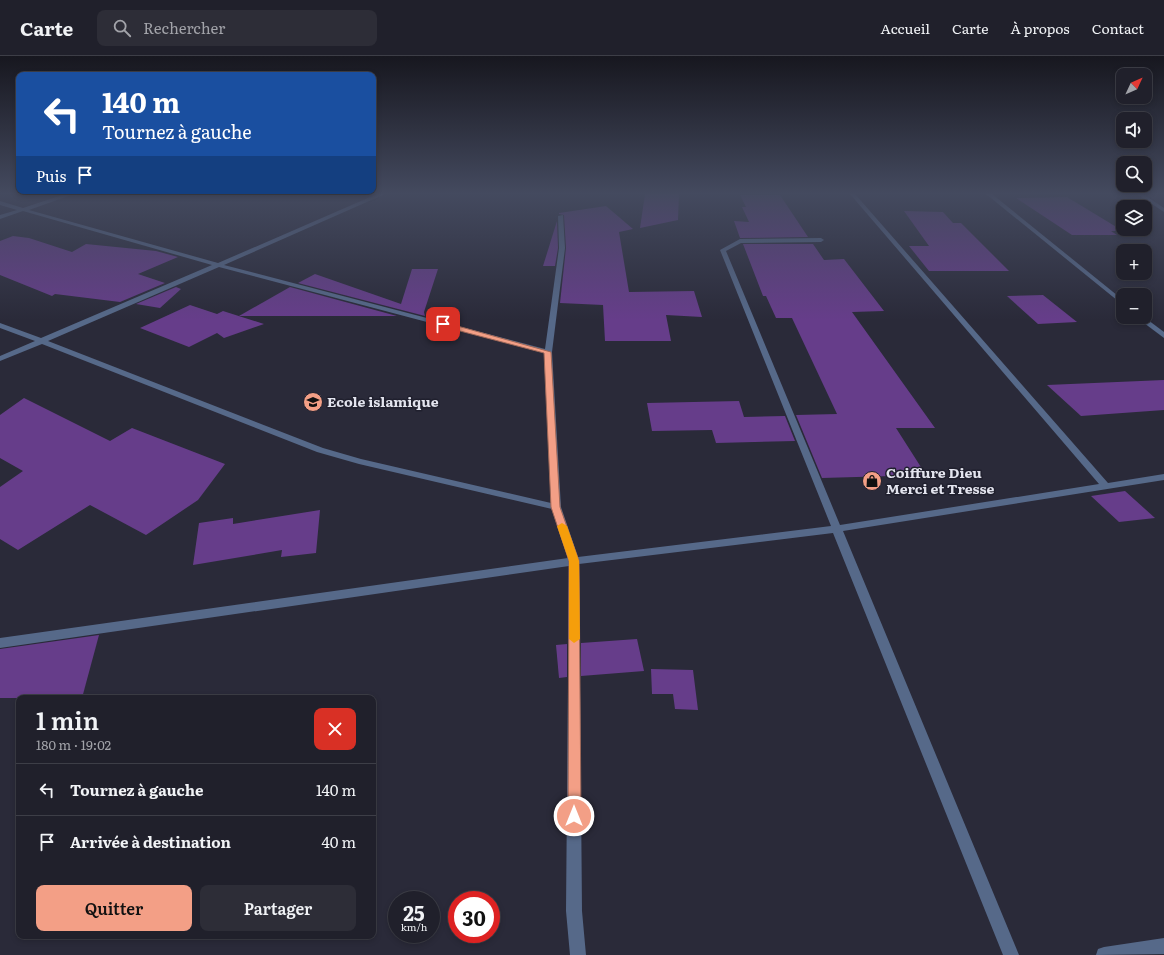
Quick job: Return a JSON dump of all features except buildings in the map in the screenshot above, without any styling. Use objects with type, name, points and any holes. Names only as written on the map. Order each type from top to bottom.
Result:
[{"type":"street","points":[[114,236],[218,265],[548,352]]},
{"type":"street","points":[[0,359],[286,236]]},
{"type":"street","points":[[562,236],[562,248],[548,352],[556,507],[574,561],[574,912],[578,955]]},
{"type":"street","points":[[888,236],[1105,485]]},
{"type":"street","points":[[1040,236],[1116,297]]},
{"type":"street","points":[[821,240],[740,241],[724,250],[1011,955]]},
{"type":"street","points":[[1149,324],[1164,336]]},
{"type":"street","points":[[0,325],[320,450],[359,461],[556,507]]},
{"type":"street","points":[[0,642],[574,561],[837,530],[1105,485],[1164,477]]},
{"type":"street","points":[[1104,955],[1164,946]]},
{"type":"slow traffic","points":[[562,526],[574,561],[574,639]]},
{"type":"place","name":"Ecole islamique","points":[[313,402]]},
{"type":"place","name":"Coiffure Dieu Merci et Tresse","points":[[872,481]]},
{"type":"route","points":[[443,324],[548,352],[556,507],[574,561],[574,816]]}]
